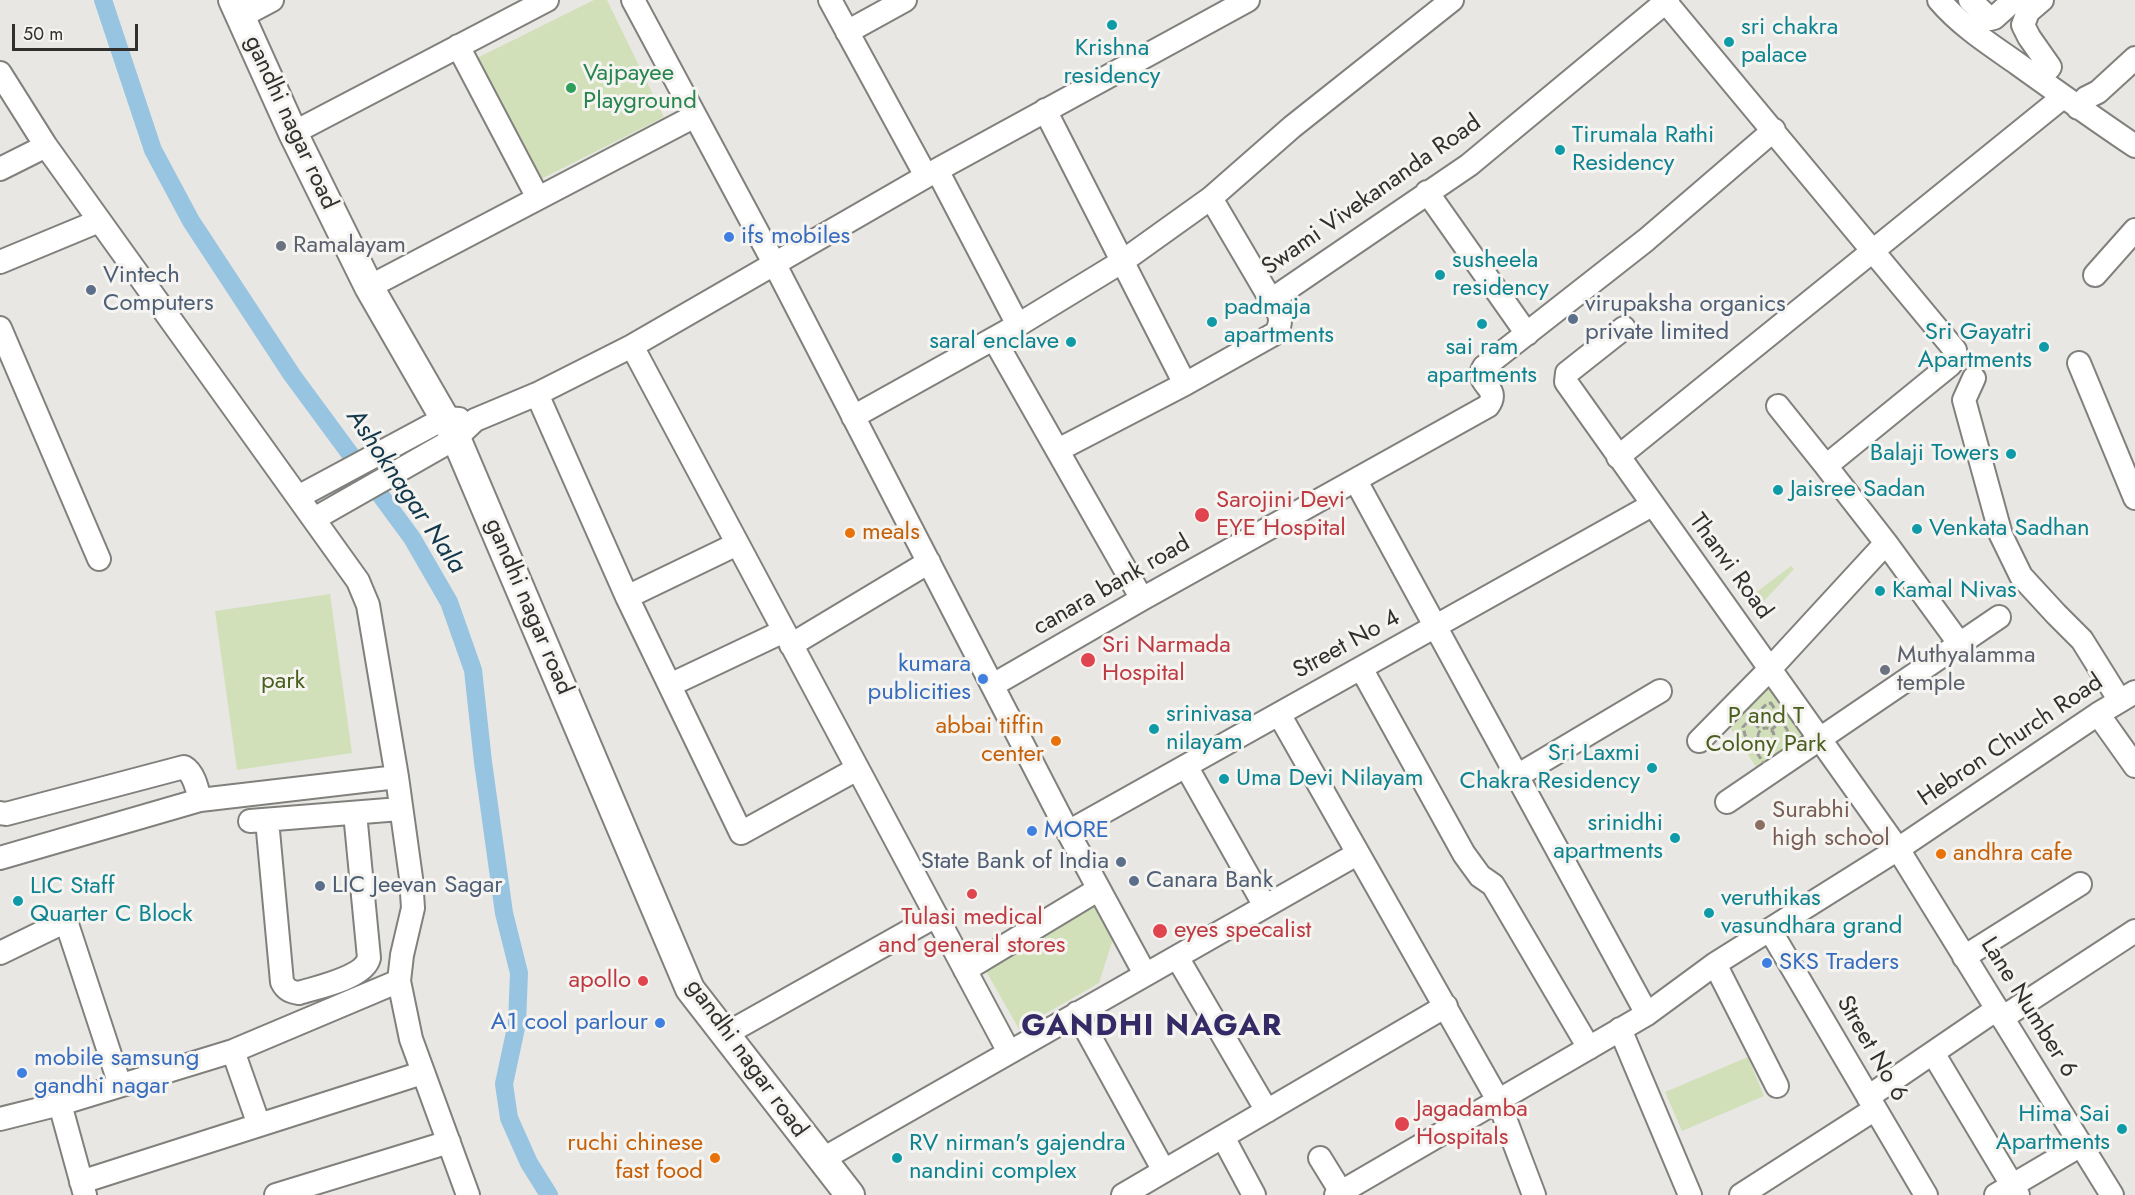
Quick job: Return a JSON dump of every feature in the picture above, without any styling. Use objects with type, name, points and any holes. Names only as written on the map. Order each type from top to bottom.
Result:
[{"type":"main road","name":"gandhi nagar road","points":[[237,8],[293,133],[369,287],[450,430],[690,989],[850,1195]]},
{"type":"street","points":[[237,8],[272,0]]},
{"type":"street","points":[[293,133],[547,0]]},
{"type":"street","points":[[633,0],[854,417],[1068,832],[1145,974]]},
{"type":"street","points":[[830,0],[1018,325]]},
{"type":"street","points":[[847,32],[905,0]]},
{"type":"street","points":[[306,493],[537,394],[632,346],[932,173],[1248,0]]},
{"type":"street","points":[[854,417],[994,339],[1123,261],[1211,198],[1292,127],[1452,0]]},
{"type":"street","points":[[1940,0],[1948,10],[1985,40],[2044,73],[2076,101],[2135,146]]},
{"type":"street","points":[[1970,0],[1990,19],[2014,0]]},
{"type":"street","points":[[2042,0],[2028,12],[2024,25],[2044,73]]},
{"type":"street","points":[[1666,1],[1954,350],[1956,357],[1950,365],[1826,466]]},
{"type":"street","name":"Swami Vivekananda Road","points":[[1058,450],[1185,384],[1276,333],[1281,317],[1271,300],[1470,165],[1666,1]]},
{"type":"street","points":[[459,46],[538,198]]},
{"type":"street","points":[[1618,457],[1873,250],[2076,101],[2098,92],[2135,58]]},
{"type":"street","points":[[0,73],[46,146],[99,220],[306,493],[358,581],[368,605],[397,777],[413,908],[402,955],[399,981],[405,1016],[422,1072],[468,1195]]},
{"type":"street","points":[[1045,110],[1185,384]]},
{"type":"street","points":[[369,287],[695,116]]},
{"type":"street","name":"canara bank road","points":[[993,685],[1488,406],[1493,400],[1493,393],[1481,376],[1484,367],[1646,240],[1774,130]]},
{"type":"street","points":[[0,169],[46,146]]},
{"type":"street","points":[[1427,192],[1527,334]]},
{"type":"street","points":[[1211,198],[1271,300]]},
{"type":"street","points":[[0,262],[99,220]]},
{"type":"street","points":[[2095,275],[2135,230]]},
{"type":"street","points":[[0,328],[99,559]]},
{"type":"street","name":"Thanvi Road","points":[[1624,328],[1567,373],[1566,382],[1898,849]]},
{"type":"street","points":[[994,339],[1142,599]]},
{"type":"street","points":[[632,346],[1009,1052]]},
{"type":"street","points":[[2079,363],[2134,492]]},
{"type":"street","points":[[1974,378],[1964,400],[2001,535],[2021,576],[2082,640],[2127,697]]},
{"type":"street","points":[[537,394],[627,597],[741,833],[857,769]]},
{"type":"street","points":[[1778,406],[1886,543],[1959,643]]},
{"type":"street","points":[[321,515],[450,430]]},
{"type":"street","points":[[1356,481],[1647,1014]]},
{"type":"street","name":"Street No 4","points":[[1068,832],[1652,505]]},
{"type":"street","points":[[1699,741],[1770,669],[1886,543]]},
{"type":"street","points":[[627,597],[737,544]]},
{"type":"street","points":[[669,685],[788,638],[929,562]]},
{"type":"street","points":[[1726,802],[1999,616]]},
{"type":"street","points":[[1361,668],[1464,854],[1479,876],[1492,885],[1502,900],[1589,1048]]},
{"type":"street","points":[[1517,776],[1660,691]]},
{"type":"street","name":"Hebron Church Road","points":[[1338,1193],[1647,1014],[1715,964],[1898,849],[2098,714],[2127,697]]},
{"type":"street","points":[[1279,714],[1498,1100],[1534,1195]]},
{"type":"street","points":[[2098,714],[2135,766]]},
{"type":"street","points":[[1186,766],[1265,906]]},
{"type":"street","points":[[0,813],[6,814],[184,767],[189,770],[200,800]]},
{"type":"street","points":[[0,858],[200,800],[397,777]]},
{"type":"street","points":[[355,813],[369,958],[367,963],[352,975],[299,993],[291,992],[282,982],[259,821],[400,809]]},
{"type":"street","name":"Lane Number 6","points":[[1898,849],[2112,1195]]},
{"type":"street","points":[[821,1160],[1357,854]]},
{"type":"street","points":[[1964,957],[2080,884]]},
{"type":"street","points":[[965,970],[1100,889]]},
{"type":"street","points":[[724,1035],[936,916]]},
{"type":"street","points":[[0,953],[66,921],[120,1085]]},
{"type":"street","name":"Street No 6","points":[[1770,930],[1926,1195]]},
{"type":"street","points":[[1741,1195],[1872,1103],[1933,1053],[2135,931]]},
{"type":"street","points":[[1177,957],[1267,1111]]},
{"type":"street","points":[[1715,964],[1777,1086]]},
{"type":"street","points":[[0,1119],[60,1104],[233,1051],[399,981]]},
{"type":"street","points":[[1124,1195],[1446,1006]]},
{"type":"street","points":[[1077,1013],[1164,1171]]},
{"type":"street","points":[[1620,1029],[1690,1195]]},
{"type":"street","points":[[233,1051],[259,1125]]},
{"type":"street","points":[[1933,1053],[2008,1192],[2081,1145]]},
{"type":"street","points":[[60,1104],[83,1189],[259,1125],[422,1072]]},
{"type":"street","points":[[1223,1137],[1254,1195]]},
{"type":"street","points":[[276,1195],[308,1190],[449,1142]]},
{"type":"street","points":[[1320,1158],[1338,1193]]},
{"type":"path","points":[[1771,703],[1794,741],[1794,746],[1767,764],[1752,747],[1743,727],[1767,704],[1771,703]]},
{"type":"path","points":[[1765,727],[1771,730],[1774,738],[1771,743],[1759,742],[1757,738],[1760,730],[1765,727]]},
{"type":"path","points":[[1752,747],[1759,742]]},
{"type":"green space","name":"Vajpayee Playground","points":[[594,0],[607,0],[664,117],[537,181],[477,58]]},
{"type":"green space","points":[[1791,566],[1794,569],[1763,602],[1754,594]]},
{"type":"green space","name":"park","points":[[330,594],[352,753],[237,770],[215,611]]},
{"type":"green space","name":"P and T Colony Park","points":[[1765,681],[1807,743],[1760,773],[1727,723]]},
{"type":"green space","points":[[1094,901],[1114,936],[1099,983],[1019,1029],[983,966]]},
{"type":"green space","points":[[1748,1057],[1764,1096],[1682,1131],[1665,1092]]},
{"type":"waterway","name":"Ashoknagar Nala","points":[[103,0],[153,150],[191,221],[292,375],[412,538],[449,602],[473,670],[504,913],[519,973],[517,1023],[504,1084],[509,1118],[529,1163],[549,1195]]},
{"type":"place","name":"Krishna residency","points":[[1112,25]]},
{"type":"place","name":"sri chakra palace","points":[[1729,42]]},
{"type":"place","name":"Vajpayee Playground","points":[[571,88]]},
{"type":"place","name":"Tirumala Rathi Residency","points":[[1560,150]]},
{"type":"place","name":"ifs mobiles","points":[[729,237]]},
{"type":"place","name":"Ramalayam","points":[[281,246]]},
{"type":"place","name":"susheela residency","points":[[1440,275]]},
{"type":"place","name":"Vintech Computers","points":[[91,290]]},
{"type":"place","name":"virupaksha organics private limited","points":[[1573,319]]},
{"type":"place","name":"padmaja apartments","points":[[1212,322]]},
{"type":"place","name":"sai ram apartments","points":[[1482,324]]},
{"type":"place","name":"saral enclave","points":[[1071,342]]},
{"type":"place","name":"Sri Gayatri Apartments","points":[[2044,347]]},
{"type":"place","name":"Balaji Towers","points":[[2011,454]]},
{"type":"place","name":"Jaisree Sadan","points":[[1778,490]]},
{"type":"place","name":"Sarojini Devi EYE Hospital","points":[[1202,515]]},
{"type":"place","name":"Venkata Sadhan","points":[[1917,529]]},
{"type":"place","name":"meals","points":[[850,533]]},
{"type":"place","name":"Kamal Nivas","points":[[1880,591]]},
{"type":"place","name":"Sri Narmada Hospital","points":[[1088,660]]},
{"type":"place","name":"Muthyalamma temple","points":[[1885,670]]},
{"type":"place","name":"kumara publicities","points":[[983,679]]},
{"type":"place","name":"srinivasa nilayam","points":[[1154,729]]},
{"type":"place","name":"abbai tiffin center","points":[[1056,741]]},
{"type":"place","name":"Sri Laxmi Chakra Residency","points":[[1652,768]]},
{"type":"place","name":"Uma Devi Nilayam","points":[[1224,779]]},
{"type":"place","name":"Surabhi high school","points":[[1760,825]]},
{"type":"place","name":"MORE","points":[[1032,831]]},
{"type":"place","name":"srinidhi apartments","points":[[1675,838]]},
{"type":"place","name":"andhra cafe","points":[[1941,854]]},
{"type":"place","name":"State Bank of India","points":[[1121,862]]},
{"type":"place","name":"Canara Bank","points":[[1134,881]]},
{"type":"place","name":"LIC Jeevan Sagar","points":[[320,886]]},
{"type":"place","name":"Tulasi medical and general stores","points":[[972,894]]},
{"type":"place","name":"LIC Staff Quarter C Block","points":[[18,901]]},
{"type":"place","name":"veruthikas vasundhara grand","points":[[1709,913]]},
{"type":"place","name":"eyes specalist","points":[[1160,931]]},
{"type":"place","name":"SKS Traders","points":[[1767,963]]},
{"type":"place","name":"apollo","points":[[643,981]]},
{"type":"place","name":"A1 cool parlour","points":[[660,1023]]},
{"type":"place","name":"mobile samsung gandhi nagar","points":[[22,1073]]},
{"type":"place","name":"Jagadamba Hospitals","points":[[1402,1124]]},
{"type":"place","name":"Hima Sai Apartments","points":[[2122,1129]]},
{"type":"place","name":"ruchi chinese fast food","points":[[715,1158]]},
{"type":"place","name":"RV nirman's gajendra nandini complex","points":[[897,1158]]},
{"type":"district","name":"GANDHI NAGAR","points":[[1152,1028]]}]
